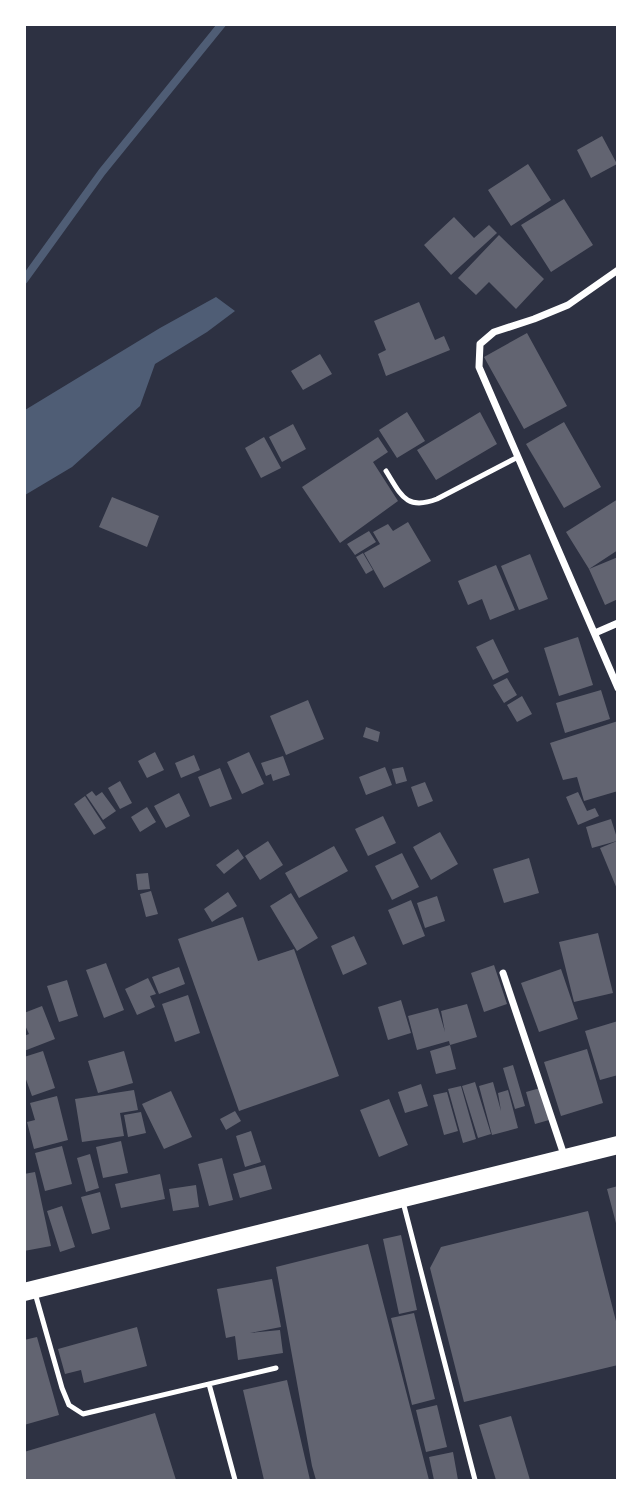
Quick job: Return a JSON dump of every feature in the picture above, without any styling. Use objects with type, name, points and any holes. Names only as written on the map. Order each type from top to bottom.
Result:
[{"type":"main road","points":[[29,1291],[618,1145]]},
{"type":"street","points":[[618,270],[568,305],[494,332],[480,344],[479,367],[618,688]]},
{"type":"street","points":[[595,633],[618,623]]},
{"type":"street","points":[[503,973],[565,1158]]},
{"type":"lane","points":[[386,471],[402,496],[411,502],[425,503],[518,457]]},
{"type":"lane","points":[[402,1199],[475,1480]]},
{"type":"lane","points":[[29,1291],[69,1405],[83,1414],[276,1368]]},
{"type":"lane","points":[[209,1384],[235,1480]]},
{"type":"water","points":[[216,297],[235,311],[155,364],[140,406],[72,467],[25,495],[25,410]]},
{"type":"building","points":[[602,136],[617,164],[591,178],[577,150]]},
{"type":"building","points":[[528,164],[551,200],[511,226],[488,190]]},
{"type":"building","points":[[564,199],[593,245],[551,272],[521,225]]},
{"type":"building","points":[[454,217],[474,238],[489,225],[497,233],[451,275],[424,245]]},
{"type":"building","points":[[499,235],[544,279],[516,309],[489,282],[476,295],[458,278]]},
{"type":"building","points":[[419,302],[435,340],[444,336],[450,350],[386,376],[378,354],[386,350],[374,321]]},
{"type":"building","points":[[527,333],[567,406],[524,429],[484,357]]},
{"type":"building","points":[[320,354],[332,374],[303,390],[291,371]]},
{"type":"building","points":[[407,412],[425,441],[397,458],[379,430]]},
{"type":"building","points":[[480,412],[497,444],[436,480],[417,450]]},
{"type":"building","points":[[564,422],[601,487],[564,508],[526,444]]},
{"type":"building","points":[[293,424],[306,449],[282,462],[269,437]]},
{"type":"building","points":[[264,437],[281,468],[261,478],[245,448]]},
{"type":"building","points":[[378,437],[388,452],[373,462],[398,501],[340,543],[302,487]]},
{"type":"building","points":[[112,497],[159,516],[147,547],[99,527]]},
{"type":"building","points":[[618,499],[618,550],[589,569],[566,532]]},
{"type":"building","points":[[408,522],[431,561],[384,588],[364,553],[380,544],[373,532],[388,524],[393,531]]},
{"type":"building","points":[[369,531],[376,542],[355,555],[347,544]]},
{"type":"building","points":[[363,553],[373,570],[366,574],[356,557]]},
{"type":"building","points":[[530,554],[548,599],[519,610],[501,566]]},
{"type":"building","points":[[618,557],[618,599],[605,605],[589,569]]},
{"type":"building","points":[[496,565],[515,610],[490,620],[482,599],[468,605],[458,581]]},
{"type":"building","points":[[578,637],[593,685],[559,696],[544,648]]},
{"type":"building","points":[[493,639],[509,672],[493,680],[476,647]]},
{"type":"building","points":[[507,678],[517,695],[504,703],[493,685]]},
{"type":"building","points":[[601,690],[610,719],[565,733],[556,703]]},
{"type":"building","points":[[522,696],[532,714],[517,722],[507,705]]},
{"type":"building","points":[[308,700],[324,739],[286,755],[270,716]]},
{"type":"building","points":[[618,721],[618,791],[584,801],[577,777],[563,780],[550,743]]},
{"type":"building","points":[[366,727],[380,732],[378,742],[363,737]]},
{"type":"building","points":[[155,752],[164,770],[147,778],[138,761]]},
{"type":"building","points":[[249,752],[264,784],[242,794],[227,762]]},
{"type":"building","points":[[194,755],[200,770],[181,778],[175,763]]},
{"type":"building","points":[[283,756],[290,775],[273,781],[271,774],[266,776],[261,763]]},
{"type":"building","points":[[385,767],[392,785],[366,795],[359,777]]},
{"type":"building","points":[[403,767],[407,781],[396,784],[392,769]]},
{"type":"building","points":[[220,768],[232,799],[210,807],[198,777]]},
{"type":"building","points":[[120,781],[132,803],[120,809],[108,788]]},
{"type":"building","points":[[425,782],[433,801],[418,807],[411,787]]},
{"type":"building","points":[[92,791],[96,796],[102,792],[116,811],[103,820],[86,795]]},
{"type":"building","points":[[578,792],[587,811],[595,808],[599,816],[578,825],[566,797]]},
{"type":"building","points":[[179,793],[190,816],[166,828],[154,806]]},
{"type":"building","points":[[85,796],[106,828],[94,835],[74,804]]},
{"type":"building","points":[[147,807],[156,822],[140,832],[131,817]]},
{"type":"building","points":[[383,816],[396,843],[368,856],[355,829]]},
{"type":"building","points":[[611,819],[618,841],[617,889],[600,848],[617,841],[592,848],[586,827]]},
{"type":"building","points":[[440,832],[458,864],[431,880],[413,847]]},
{"type":"building","points":[[268,841],[283,865],[260,880],[245,856]]},
{"type":"building","points":[[334,846],[348,871],[299,898],[285,873]]},
{"type":"building","points":[[238,849],[244,858],[224,874],[216,865]]},
{"type":"building","points":[[402,853],[419,887],[392,900],[375,866]]},
{"type":"building","points":[[529,858],[539,893],[504,903],[493,869]]},
{"type":"building","points":[[148,873],[150,889],[138,890],[136,874]]},
{"type":"building","points":[[151,891],[158,914],[146,917],[140,894]]},
{"type":"building","points":[[228,892],[237,906],[212,922],[204,909]]},
{"type":"building","points":[[291,893],[318,938],[297,951],[270,906]]},
{"type":"building","points":[[437,896],[445,921],[425,928],[417,903]]},
{"type":"building","points":[[411,900],[425,936],[403,945],[388,910]]},
{"type":"building","points":[[243,917],[258,961],[294,949],[339,1076],[239,1111],[178,939]]},
{"type":"building","points":[[598,933],[613,993],[574,1002],[559,942]]},
{"type":"building","points":[[354,936],[367,964],[343,975],[331,946]]},
{"type":"building","points":[[106,963],[124,1010],[104,1018],[86,970]]},
{"type":"building","points":[[494,965],[507,1004],[484,1012],[471,973]]},
{"type":"building","points":[[179,967],[185,984],[159,994],[152,977]]},
{"type":"building","points":[[561,969],[578,1019],[539,1032],[521,983]]},
{"type":"building","points":[[148,978],[156,994],[150,996],[155,1007],[137,1015],[125,989]]},
{"type":"building","points":[[67,980],[78,1016],[59,1022],[47,986]]},
{"type":"building","points":[[188,995],[200,1033],[175,1042],[162,1004]]},
{"type":"building","points":[[401,1000],[411,1033],[388,1040],[378,1007]]},
{"type":"building","points":[[467,1004],[477,1037],[450,1045],[449,1041],[417,1050],[408,1016],[438,1008],[445,1032],[441,1011]]},
{"type":"building","points":[[42,1006],[55,1039],[24,1051],[24,1036],[29,1034],[24,1023],[24,1013]]},
{"type":"building","points":[[618,1021],[618,1075],[600,1080],[585,1031]]},
{"type":"building","points":[[450,1045],[456,1069],[436,1074],[430,1051]]},
{"type":"building","points":[[587,1049],[603,1103],[561,1116],[544,1062]]},
{"type":"building","points":[[43,1051],[55,1088],[32,1096],[24,1074],[24,1057]]},
{"type":"building","points":[[124,1051],[133,1083],[98,1093],[88,1061]]},
{"type":"building","points":[[513,1065],[525,1106],[515,1109],[503,1068]]},
{"type":"building","points":[[475,1082],[491,1134],[478,1138],[462,1086]]},
{"type":"building","points":[[493,1082],[501,1111],[498,1093],[508,1090],[518,1128],[492,1135],[479,1086]]},
{"type":"building","points":[[421,1084],[428,1106],[405,1113],[398,1092]]},
{"type":"building","points":[[461,1086],[476,1139],[463,1143],[448,1089]]},
{"type":"building","points":[[540,1088],[549,1120],[535,1124],[526,1092]]},
{"type":"building","points":[[134,1090],[138,1110],[120,1113],[124,1136],[82,1142],[75,1099]]},
{"type":"building","points":[[171,1091],[192,1137],[164,1149],[142,1104]]},
{"type":"building","points":[[447,1092],[458,1131],[444,1135],[433,1095]]},
{"type":"building","points":[[57,1096],[68,1140],[34,1149],[27,1122],[35,1120],[30,1103]]},
{"type":"building","points":[[389,1099],[408,1145],[379,1157],[360,1110]]},
{"type":"building","points":[[235,1111],[241,1121],[226,1130],[220,1119]]},
{"type":"building","points":[[141,1112],[146,1133],[128,1137],[124,1115]]},
{"type":"building","points":[[251,1131],[261,1162],[245,1167],[236,1136]]},
{"type":"building","points":[[121,1141],[128,1173],[103,1178],[96,1147]]},
{"type":"building","points":[[62,1146],[72,1184],[45,1191],[35,1153]]},
{"type":"building","points":[[90,1154],[99,1188],[86,1192],[77,1158]]},
{"type":"building","points":[[222,1158],[233,1200],[209,1206],[198,1164]]},
{"type":"building","points":[[265,1165],[272,1189],[240,1198],[233,1174]]},
{"type":"building","points":[[35,1172],[51,1246],[24,1251],[24,1174]]},
{"type":"building","points":[[160,1174],[165,1199],[121,1208],[115,1184]]},
{"type":"building","points":[[196,1185],[199,1207],[173,1211],[169,1189]]},
{"type":"building","points":[[618,1186],[618,1227],[617,1227],[607,1189]]},
{"type":"building","points":[[100,1192],[110,1229],[92,1234],[81,1197]]},
{"type":"building","points":[[62,1206],[75,1247],[60,1252],[47,1211]]},
{"type":"building","points":[[588,1211],[618,1329],[618,1365],[464,1402],[430,1268],[441,1247]]},
{"type":"building","points":[[401,1235],[417,1310],[399,1314],[383,1239]]},
{"type":"building","points":[[368,1244],[429,1480],[316,1480],[312,1466],[276,1267]]},
{"type":"building","points":[[272,1279],[281,1327],[250,1333],[280,1330],[283,1353],[238,1360],[235,1336],[226,1338],[217,1289]]},
{"type":"building","points":[[414,1313],[435,1399],[412,1405],[391,1318]]},
{"type":"building","points":[[137,1327],[147,1366],[84,1383],[81,1370],[65,1374],[58,1349]]},
{"type":"building","points":[[37,1337],[59,1415],[24,1425],[24,1340]]},
{"type":"building","points":[[287,1380],[310,1480],[264,1480],[243,1390]]},
{"type":"building","points":[[437,1405],[447,1447],[426,1452],[416,1410]]},
{"type":"building","points":[[155,1413],[176,1480],[24,1480],[24,1452]]},
{"type":"building","points":[[511,1416],[530,1480],[496,1480],[479,1425]]},
{"type":"building","points":[[453,1452],[458,1480],[434,1480],[429,1457]]},
{"type":"waterway","points":[[24,280],[102,172],[222,24]]}]
